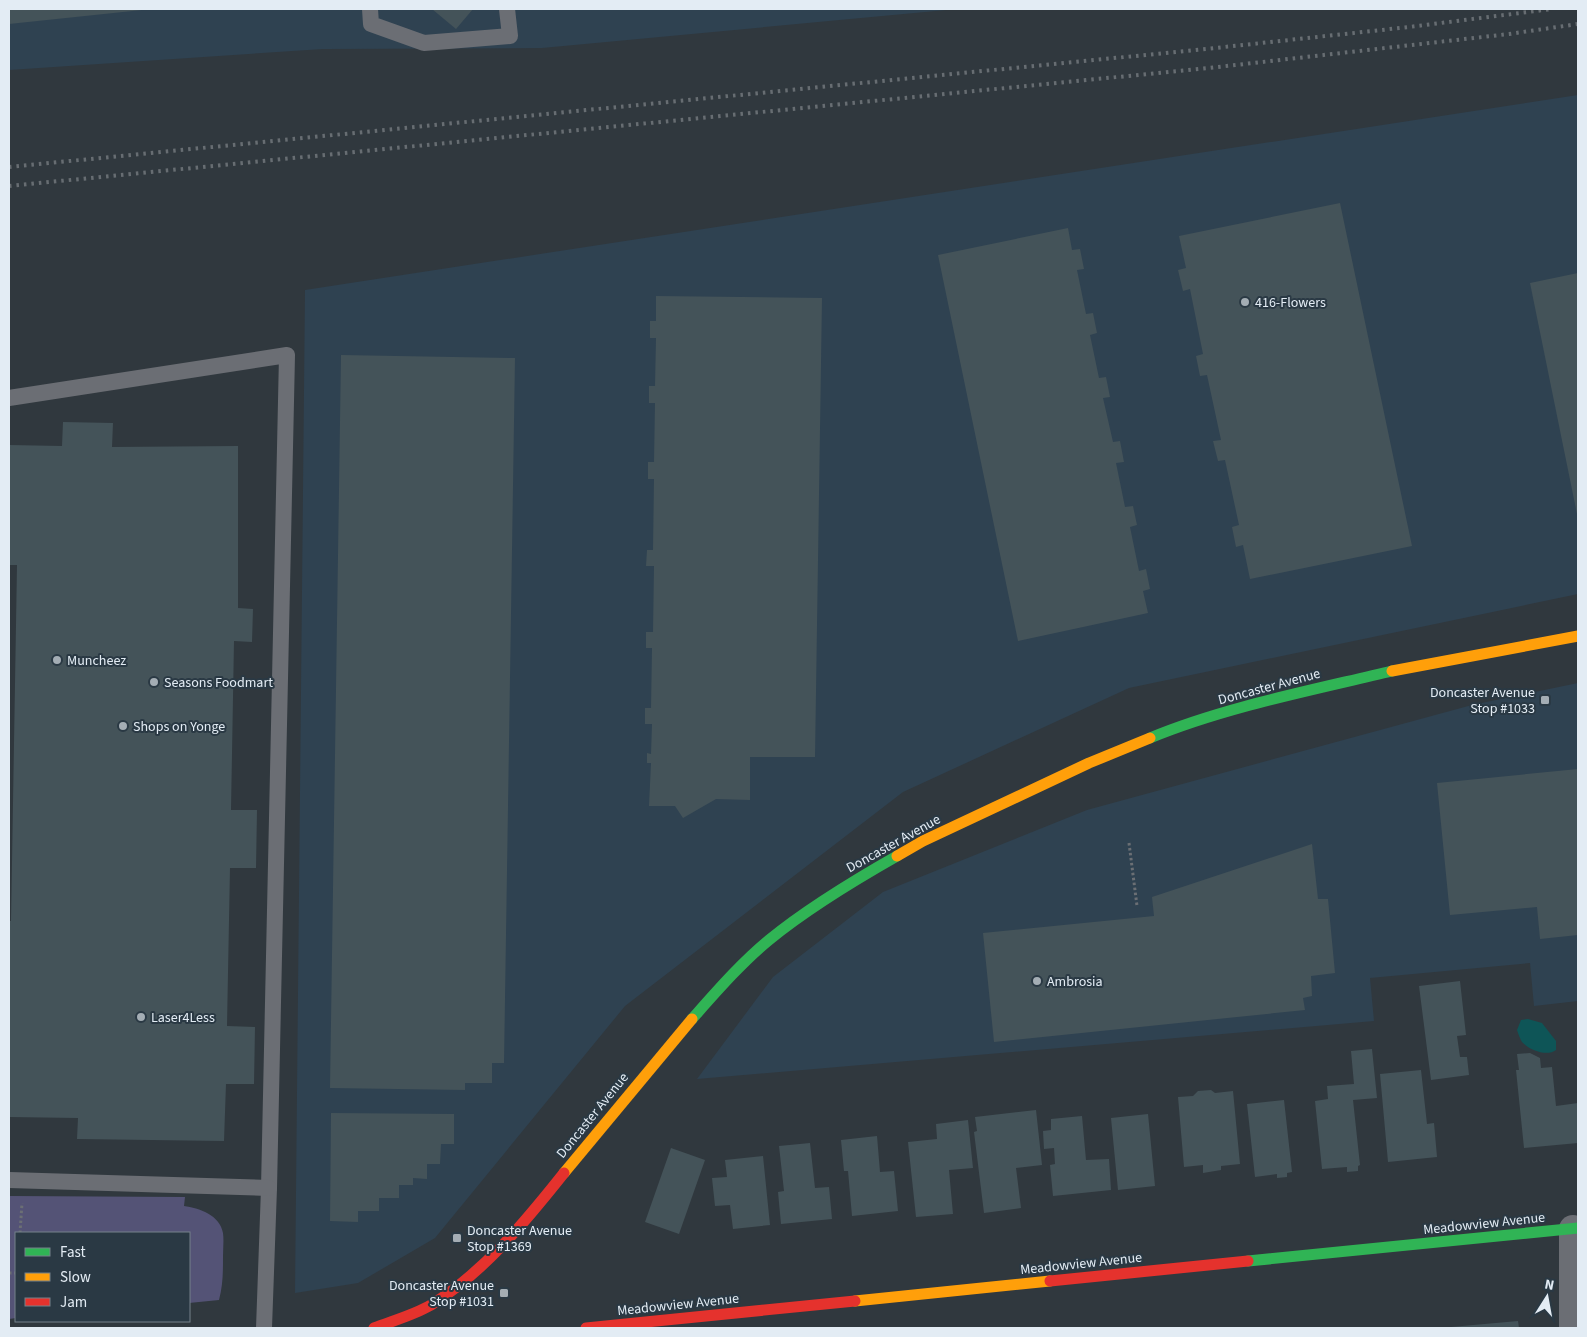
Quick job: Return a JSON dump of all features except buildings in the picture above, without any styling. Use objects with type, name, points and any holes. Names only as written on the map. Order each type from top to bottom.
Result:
[{"type":"street","name":"Doncaster Avenue","points":[[374,1328],[429,1306],[468,1278],[524,1221],[680,1032],[729,978],[768,941],[842,888],[923,841],[1089,763],[1172,729],[1264,702],[1395,670],[1578,636]]},
{"type":"street","name":"Meadowview Avenue","points":[[586,1328],[1576,1229]]},
{"type":"street","points":[[1573,1328],[1576,1229]]},
{"type":"lane","points":[[370,9],[371,24],[424,44],[510,36],[507,9]]},
{"type":"lane","points":[[9,398],[287,355],[269,1188],[264,1328]]},
{"type":"lane","points":[[16,1180],[269,1188]]},
{"type":"path","points":[[1129,843],[1137,906]]},
{"type":"path","points":[[16,1180],[20,1232]]},
{"type":"shaded area","points":[[9,9],[957,9],[542,48],[323,49],[9,70]]},
{"type":"shaded area","points":[[1578,95],[1578,594],[1129,688],[903,792],[625,1006],[435,1238],[358,1283],[295,1293],[305,290]]},
{"type":"shaded area","points":[[1578,683],[1578,1001],[1534,1006],[1530,963],[1370,978],[1374,1021],[697,1079],[773,977],[883,892],[1087,810],[1472,705]]},
{"type":"shaded area","points":[[1528,1019],[1542,1023],[1556,1041],[1556,1050],[1548,1053],[1538,1052],[1522,1042],[1517,1030],[1521,1020]]},
{"type":"shaded area","points":[[9,1196],[185,1197],[184,1206],[208,1214],[218,1221],[221,1227],[223,1233],[223,1273],[219,1300],[190,1303],[190,1232],[15,1232],[15,1318],[9,1319]]},
{"type":"railway","points":[[9,167],[1206,49],[1552,9]]},
{"type":"railway","points":[[9,186],[1209,68],[1509,34],[1578,24]]},
{"type":"traffic: fast","points":[[1150,738],[1239,708],[1392,671]]},
{"type":"traffic: fast","points":[[692,1019],[739,968],[769,940],[831,895],[897,856]]},
{"type":"traffic: fast","points":[[1248,1261],[1578,1228]]},
{"type":"traffic: slow","points":[[1392,671],[1578,636]]},
{"type":"traffic: slow","points":[[897,856],[923,841],[1089,763],[1150,738]]},
{"type":"traffic: slow","points":[[564,1173],[692,1019]]},
{"type":"traffic: slow","points":[[855,1301],[1050,1281]]},
{"type":"traffic: jam","points":[[374,1328],[424,1309],[469,1277],[519,1228],[564,1173]]},
{"type":"traffic: jam","points":[[1050,1281],[1248,1261]]},
{"type":"traffic: jam","points":[[586,1328],[855,1301]]},
{"type":"place","name":"416-Flowers","points":[[1245,302]]},
{"type":"place","name":"Muncheez","points":[[57,660]]},
{"type":"place","name":"Seasons Foodmart","points":[[154,682]]},
{"type":"place","name":"Doncaster Avenue Stop #1033","points":[[1545,700]]},
{"type":"place","name":"Shops on Yonge","points":[[123,726]]},
{"type":"place","name":"Ambrosia","points":[[1037,981]]},
{"type":"place","name":"Laser4Less","points":[[141,1017]]},
{"type":"place","name":"Doncaster Avenue Stop #1369","points":[[457,1238]]},
{"type":"place","name":"Doncaster Avenue Stop #1031","points":[[504,1293]]}]
